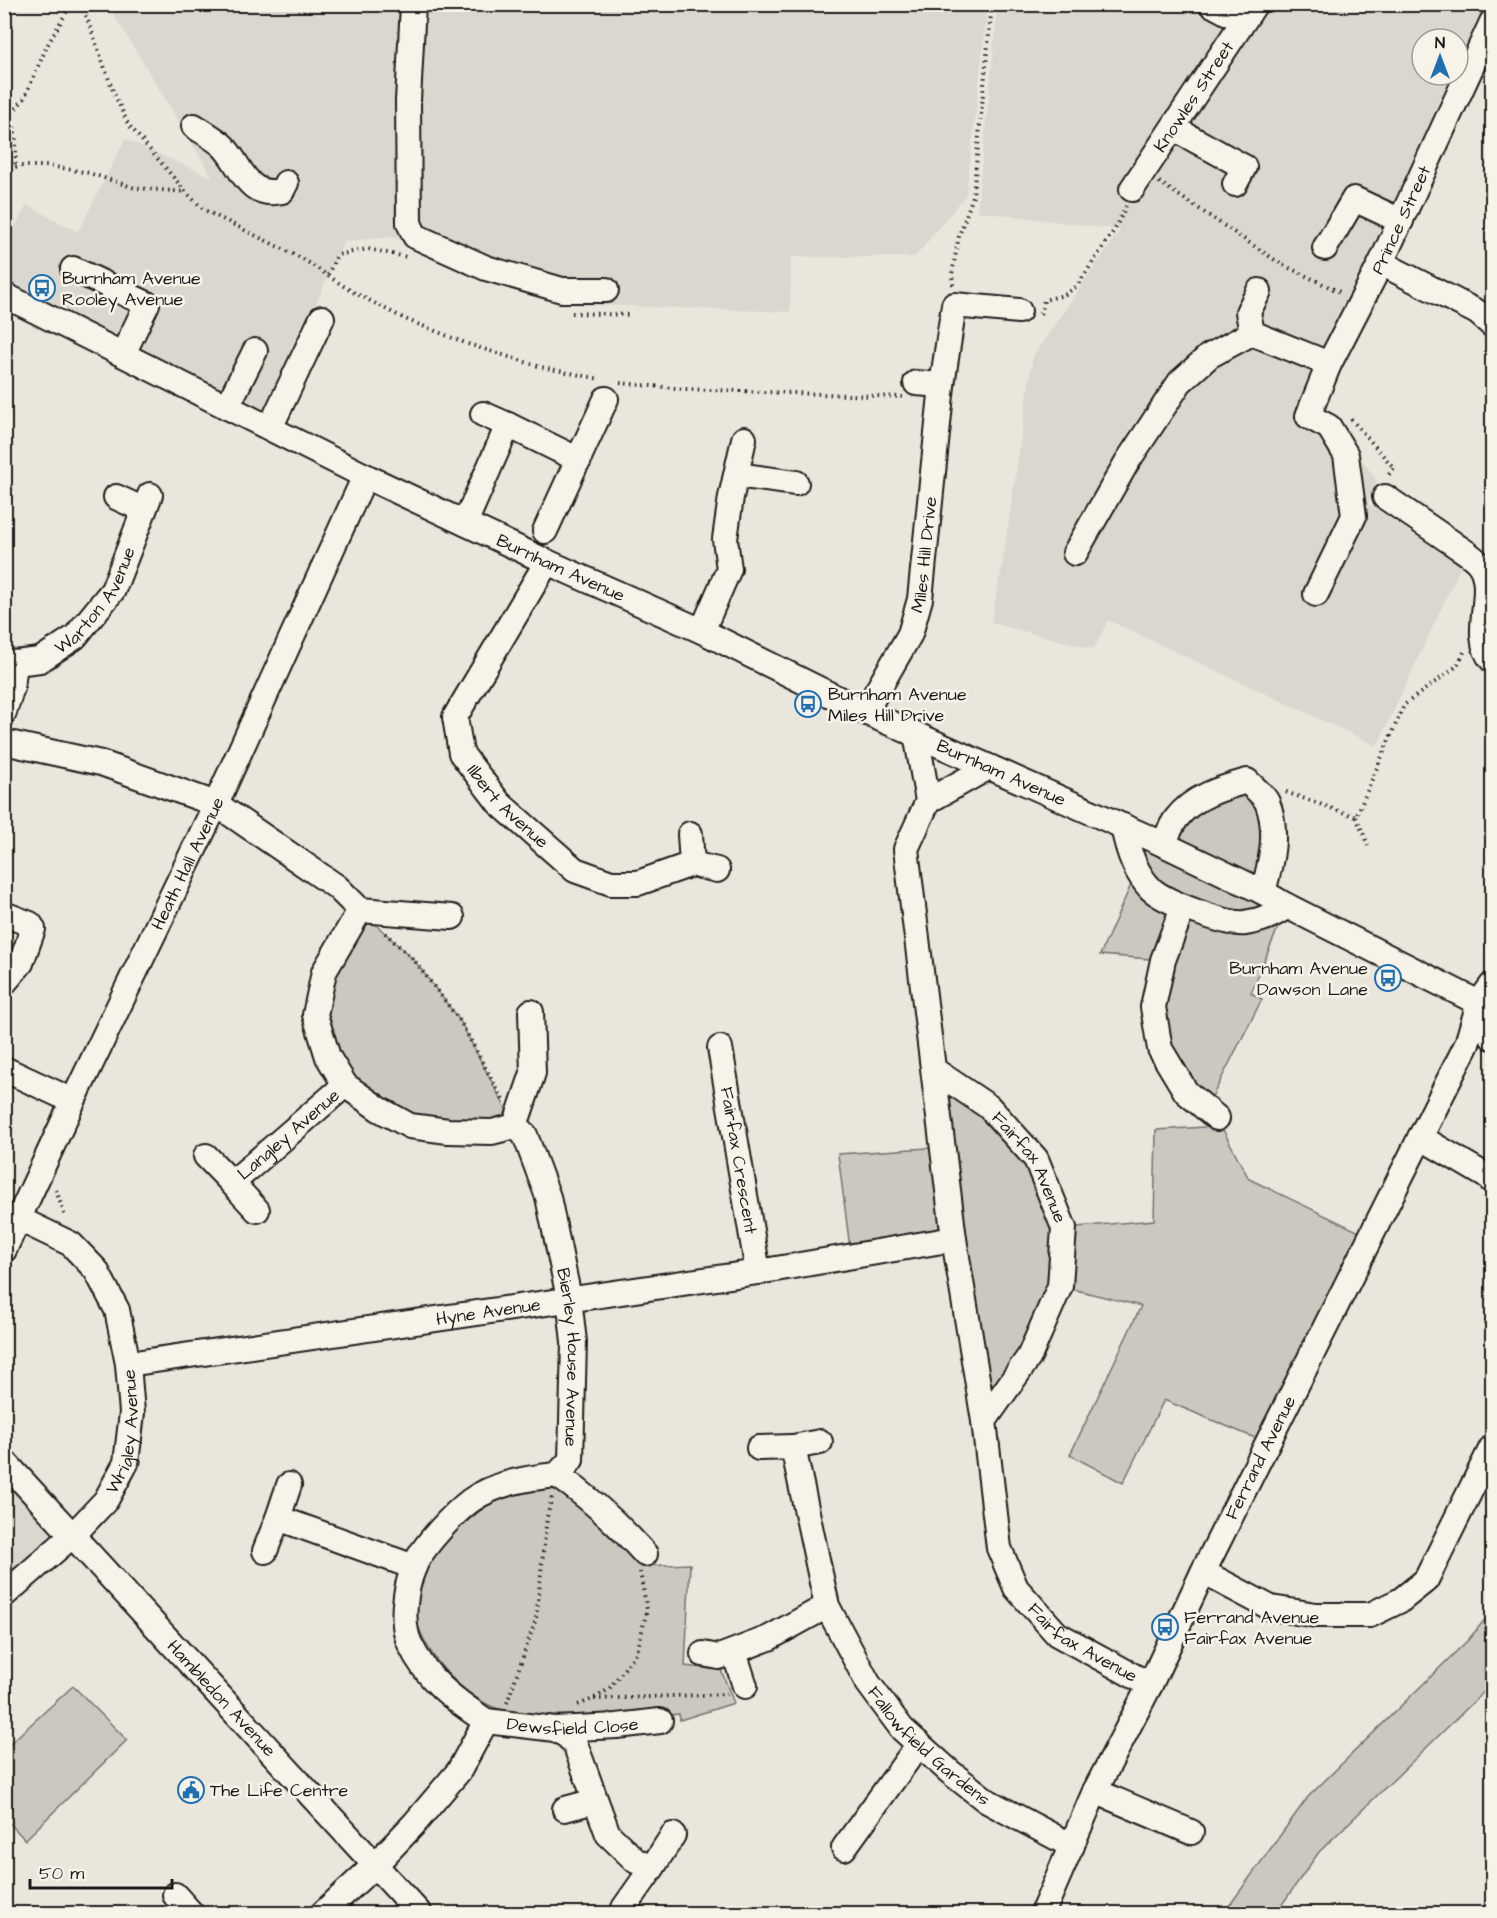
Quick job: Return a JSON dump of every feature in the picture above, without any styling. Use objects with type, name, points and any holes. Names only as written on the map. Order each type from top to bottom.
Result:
[{"type":"street","points":[[413,4],[408,100],[409,223],[414,236],[486,268],[562,290],[606,290]]},
{"type":"street","points":[[1211,4],[1249,13]]},
{"type":"street","name":"Knowles Street","points":[[1138,181],[1249,13]]},
{"type":"street","name":"Prince Street","points":[[1316,594],[1354,516],[1346,455],[1329,427],[1308,416],[1329,364],[1485,59],[1492,22]]},
{"type":"street","points":[[194,126],[223,146],[250,185],[275,193],[282,191],[286,183]]},
{"type":"street","points":[[1173,128],[1244,167],[1235,184]]},
{"type":"street","points":[[1325,248],[1354,199],[1401,221]]},
{"type":"street","points":[[1381,263],[1477,312],[1492,325]]},
{"type":"street","points":[[73,269],[147,304],[123,354]]},
{"type":"street","points":[[1252,333],[1248,312],[1259,291]]},
{"type":"street","name":"Burnham Avenue","points":[[4,295],[365,476],[547,562],[702,631],[865,712],[1163,844],[1287,906],[1486,994]]},
{"type":"street","points":[[954,305],[1019,311]]},
{"type":"street","name":"Miles Hill Drive","points":[[865,712],[910,634],[920,599],[942,385],[954,305]]},
{"type":"street","points":[[270,428],[322,318]]},
{"type":"street","points":[[1252,333],[1329,364]]},
{"type":"street","points":[[1075,553],[1127,462],[1180,382],[1209,356],[1252,333]]},
{"type":"street","points":[[227,407],[255,351]]},
{"type":"street","points":[[914,390],[942,385]]},
{"type":"street","points":[[546,531],[593,430],[609,387]]},
{"type":"street","points":[[483,414],[579,460]]},
{"type":"street","points":[[465,523],[508,425]]},
{"type":"street","points":[[702,631],[729,569],[725,540],[744,439]]},
{"type":"street","points":[[736,475],[796,483]]},
{"type":"street","name":"Heath Hall Avenue","points":[[4,1250],[216,804],[365,476]]},
{"type":"street","name":"Warton Avenue","points":[[10,662],[40,660],[75,637],[113,590],[147,503],[116,497]]},
{"type":"street","points":[[1385,497],[1481,566],[1486,587],[1483,642],[1492,660]]},
{"type":"street","name":"Ilbert Avenue","points":[[547,562],[455,717],[461,753],[499,803],[575,870],[611,883],[638,883],[693,864]]},
{"type":"street","points":[[4,712],[12,687],[10,662]]},
{"type":"street","points":[[916,734],[928,801],[989,767]]},
{"type":"street","points":[[4,742],[101,763],[216,804],[337,887],[360,910],[452,917]]},
{"type":"street","points":[[1163,844],[1177,818],[1198,800],[1246,781],[1266,800],[1274,831],[1270,867],[1263,892]]},
{"type":"street","name":"Fairfax Avenue","points":[[928,801],[906,849],[954,1239],[984,1420],[999,1548],[1016,1588],[1057,1634],[1150,1685]]},
{"type":"street","points":[[1123,826],[1125,841],[1137,870],[1152,890],[1183,907],[1213,917],[1244,923],[1275,915],[1287,906]]},
{"type":"street","points":[[690,834],[693,864],[717,870]]},
{"type":"street","points":[[1183,907],[1162,960],[1153,1007],[1160,1049],[1186,1092],[1217,1118]]},
{"type":"street","points":[[360,910],[324,972],[315,1015],[327,1057],[345,1085],[379,1109],[410,1126],[448,1131],[492,1132],[515,1126],[533,1073],[531,1012]]},
{"type":"street","points":[[4,914],[30,924],[33,929],[21,963],[4,983]]},
{"type":"street","points":[[1486,994],[1492,1037]]},
{"type":"street","name":"Ferrand Avenue","points":[[1042,1914],[1095,1791],[1150,1685],[1203,1572],[1467,1044],[1486,994]]},
{"type":"street","name":"Fairfax Crescent","points":[[720,1048],[758,1272]]},
{"type":"street","points":[[4,1069],[73,1101]]},
{"type":"street","name":"Fairfax Avenue","points":[[934,1070],[989,1107],[1036,1159],[1064,1228],[1060,1286],[1029,1357],[984,1420]]},
{"type":"street","name":"Langley Avenue","points":[[232,1183],[345,1085]]},
{"type":"street","name":"Bierley House Avenue","points":[[492,1722],[450,1697],[426,1670],[409,1642],[404,1610],[414,1567],[429,1544],[471,1501],[496,1488],[523,1479],[557,1475],[571,1460],[574,1342],[569,1298],[548,1197],[525,1135],[515,1126]]},
{"type":"street","points":[[1420,1137],[1492,1181]]},
{"type":"street","name":"Langley Avenue","points":[[206,1156],[257,1210]]},
{"type":"street","name":"Wrigley Avenue","points":[[4,1595],[73,1535],[106,1500],[126,1462],[132,1413],[128,1364],[117,1310],[96,1270],[71,1244],[19,1219]]},
{"type":"street","name":"Hyne Avenue","points":[[128,1364],[758,1272],[954,1239]]},
{"type":"street","points":[[759,1448],[794,1447],[820,1442]]},
{"type":"street","name":"Fallowfield Gardens","points":[[794,1447],[827,1606],[868,1683],[902,1729],[987,1801],[1072,1846]]},
{"type":"street","points":[[1203,1572],[1271,1608],[1316,1616],[1370,1616],[1401,1600],[1426,1580],[1492,1447]]},
{"type":"street","name":"Hambledon Avenue","points":[[4,1461],[420,1914]]},
{"type":"street","points":[[557,1475],[576,1488],[628,1535],[642,1560]]},
{"type":"street","points":[[265,1551],[289,1485]]},
{"type":"street","points":[[278,1518],[414,1567]]},
{"type":"street","points":[[703,1654],[719,1657],[734,1652],[769,1638],[827,1606]]},
{"type":"street","points":[[734,1652],[745,1686]]},
{"type":"street","name":"Dewsfield Close","points":[[492,1722],[555,1729],[617,1726],[660,1720]]},
{"type":"street","points":[[322,1914],[414,1824],[459,1771],[492,1722]]},
{"type":"street","points":[[555,1729],[575,1744],[608,1834],[636,1861],[652,1868]]},
{"type":"street","points":[[844,1848],[919,1744]]},
{"type":"street","points":[[1095,1791],[1191,1832]]},
{"type":"street","points":[[565,1809],[595,1801]]},
{"type":"street","points":[[624,1908],[673,1835]]},
{"type":"street","points":[[175,1895],[192,1914]]},
{"type":"path","points":[[4,122],[24,99],[48,46],[71,4]]},
{"type":"path","points":[[82,4],[113,91],[128,124],[204,210],[303,259],[351,291],[405,319],[468,344],[609,387],[914,390]]},
{"type":"path","points":[[954,305],[952,274],[959,236],[972,196],[992,4]]},
{"type":"path","points":[[4,105],[10,114],[17,141],[15,167]]},
{"type":"path","points":[[4,171],[15,167],[50,166],[89,172],[135,188],[186,192]]},
{"type":"path","points":[[1019,311],[1038,316],[1044,300],[1064,295],[1077,286],[1115,229],[1138,181],[1281,264],[1360,302]]},
{"type":"path","points":[[1369,847],[1356,817],[1404,705],[1458,666],[1471,635],[1484,626]]},
{"type":"path","points":[[1266,800],[1280,790],[1356,817]]},
{"type":"path","points":[[360,910],[414,960],[460,1021],[515,1126]]},
{"type":"path","points":[[39,1175],[53,1183],[69,1228],[64,1240]]},
{"type":"path","points":[[492,1722],[536,1619],[547,1517],[557,1475]]},
{"type":"path","points":[[552,1502],[560,1504]]},
{"type":"path","points":[[555,1729],[562,1712],[593,1699],[609,1689],[637,1652],[647,1610],[642,1560]]},
{"type":"path","points":[[593,1699],[725,1695],[745,1686]]},
{"type":"shaded area","points":[[108,5],[988,5],[966,195],[915,257],[791,257],[790,312],[569,304],[392,237],[344,241],[261,424],[5,295],[5,245],[27,205],[78,232],[125,139],[213,178]]},
{"type":"shaded area","points":[[998,5],[1487,5],[1470,41],[1470,27],[1410,27],[1410,87],[1448,87],[1321,360],[1327,406],[1377,482],[1368,504],[1461,566],[1377,746],[1108,620],[1094,649],[991,623],[1003,560],[1033,356],[1120,230],[977,211]]},
{"type":"shaded area","points":[[1227,787],[1266,800],[1263,892],[1287,906],[1251,993],[1262,999],[1207,1107],[1160,1049],[1162,960],[1100,955],[1137,871],[1125,841],[1163,844]]},
{"type":"shaded area","points":[[360,910],[414,960],[460,1021],[515,1126],[410,1126],[328,1057],[324,972]]},
{"type":"shaded area","points":[[934,1070],[1036,1159],[1065,1228],[1154,1220],[1156,1130],[1221,1126],[1249,1179],[1370,1237],[1267,1443],[1164,1400],[1123,1483],[1070,1455],[1141,1306],[1060,1286],[984,1421],[954,1240],[851,1256],[838,1154],[943,1147]]},
{"type":"shaded area","points":[[4,1461],[73,1535],[4,1595]]},
{"type":"shaded area","points":[[544,1488],[561,1491],[625,1540],[643,1566],[690,1564],[685,1666],[721,1670],[734,1703],[680,1720],[679,1714],[616,1718],[522,1713],[500,1709],[485,1703],[463,1688],[444,1669],[427,1645],[416,1620],[415,1599],[423,1572],[449,1537],[489,1504],[524,1491]]},
{"type":"shaded area","points":[[1492,1611],[1492,1684],[1319,1852],[1276,1913],[1224,1913],[1308,1797],[1468,1640]]},
{"type":"shaded area","points":[[73,1686],[127,1740],[25,1840],[5,1818],[5,1748]]},
{"type":"place","name":"Burnham Avenue Rooley Avenue","points":[[42,288]]},
{"type":"place","name":"Burnham Avenue Miles Hill Drive","points":[[808,704]]},
{"type":"place","name":"Burnham Avenue Dawson Lane","points":[[1388,978]]},
{"type":"place","name":"Ferrand Avenue Fairfax Avenue","points":[[1165,1627]]},
{"type":"place","name":"The Life Centre","points":[[191,1790]]}]
